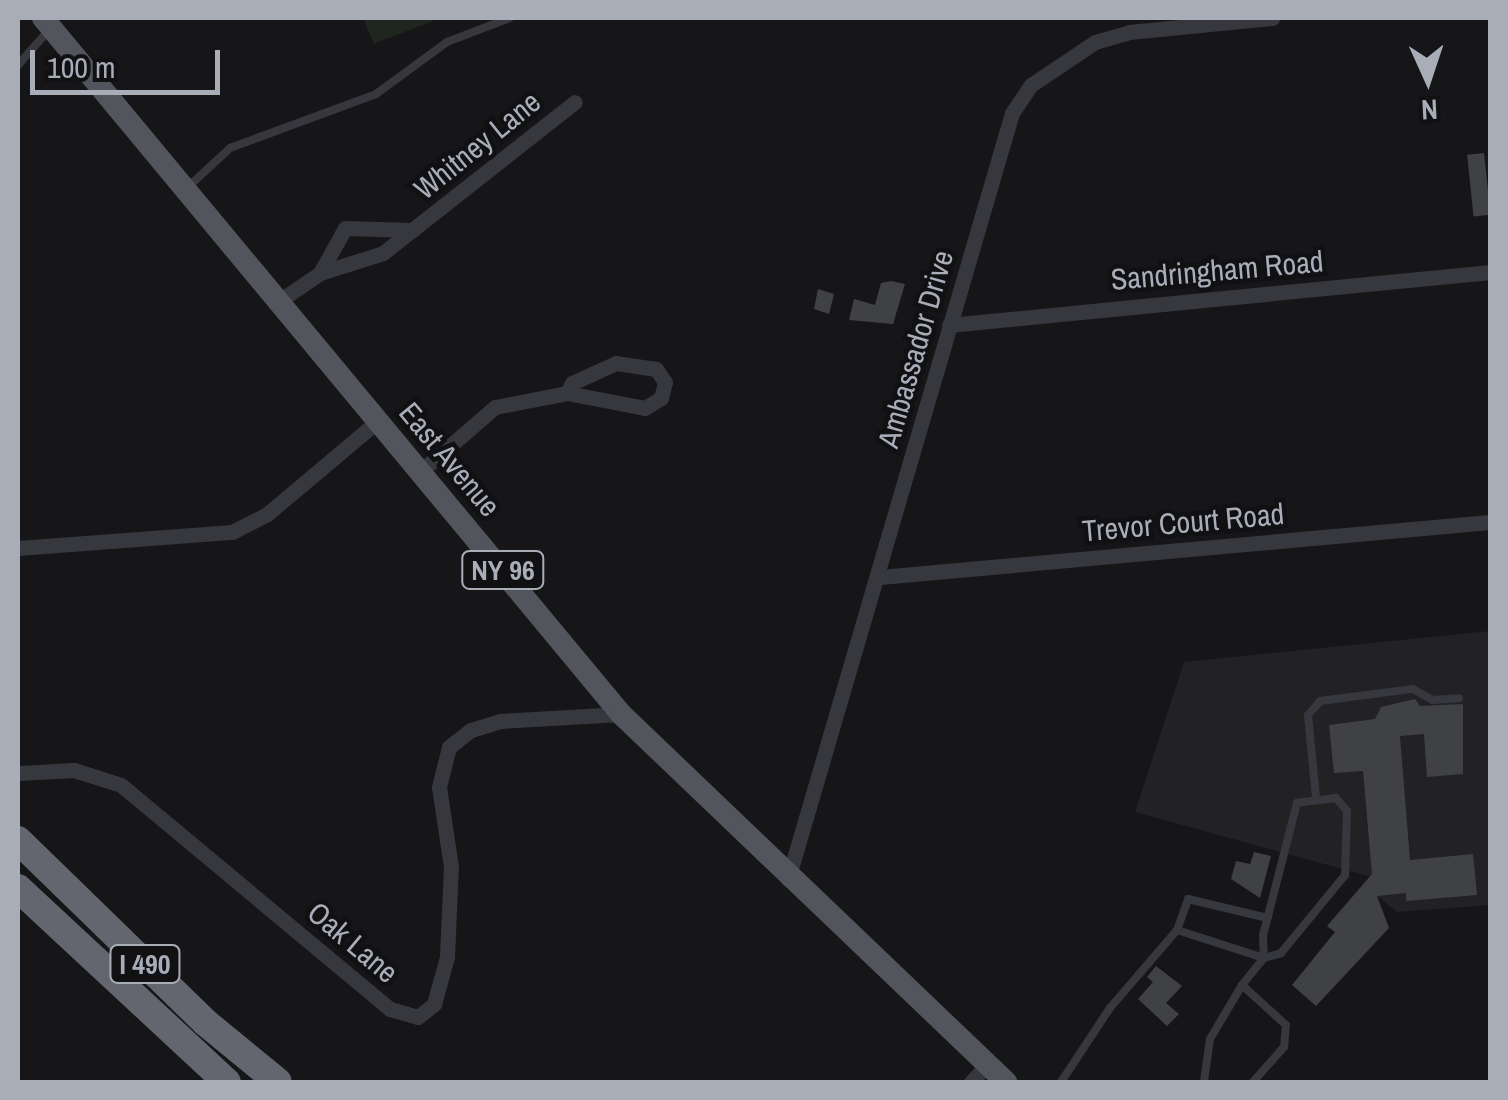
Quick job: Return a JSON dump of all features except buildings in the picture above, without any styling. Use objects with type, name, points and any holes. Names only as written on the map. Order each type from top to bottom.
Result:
[{"type":"highway","name":"I 490","points":[[18,840],[205,1022],[278,1082]]},
{"type":"highway","name":"I 490","points":[[18,888],[227,1082]]},
{"type":"main road","name":"East Avenue","points":[[47,22],[621,714],[979,1074],[1006,1082]]},
{"type":"street","name":"Ambassador Drive","points":[[788,879],[880,578],[1012,113],[1031,84],[1113,36],[1272,18]]},
{"type":"street","name":"Whitney Lane","points":[[280,301],[320,273],[367,261],[413,230],[575,102]]},
{"type":"street","name":"Whitney Lane","points":[[320,273],[345,228],[413,230]]},
{"type":"street","name":"Sandringham Road","points":[[950,325],[1490,272]]},
{"type":"street","points":[[421,470],[483,412],[566,393],[645,408],[660,398],[665,382],[656,370],[616,363],[572,384],[566,393]]},
{"type":"street","points":[[18,548],[232,532],[266,515],[379,420]]},
{"type":"street","name":"Trevor Court Road","points":[[880,578],[1490,522]]},
{"type":"street","name":"Oak Lane","points":[[18,773],[74,770],[121,785],[390,1009],[418,1017],[436,999],[447,957],[452,867],[439,787],[449,747],[471,730],[500,721],[621,714]]},
{"type":"lane","points":[[186,189],[230,148],[376,94],[446,42],[510,18]]},
{"type":"lane","points":[[18,65],[47,22]]},
{"type":"lane","points":[[1316,796],[1308,715],[1320,702],[1412,689],[1428,698],[1459,698]]},
{"type":"lane","points":[[1176,930],[1264,958],[1281,953],[1350,862],[1347,811],[1336,798],[1316,796],[1297,803],[1268,918],[1264,958],[1242,985],[1210,1040],[1204,1082]]},
{"type":"lane","points":[[1061,1082],[1110,1008],[1176,930],[1193,897],[1268,918]]},
{"type":"lane","points":[[1242,985],[1282,1017],[1287,1034],[1275,1061],[1253,1082]]},
{"type":"shaded area","points":[[363,18],[440,18],[374,44]]},
{"type":"shaded area","points":[[1490,631],[1490,905],[1397,912],[1377,896],[1375,878],[1135,812],[1184,662]]}]
